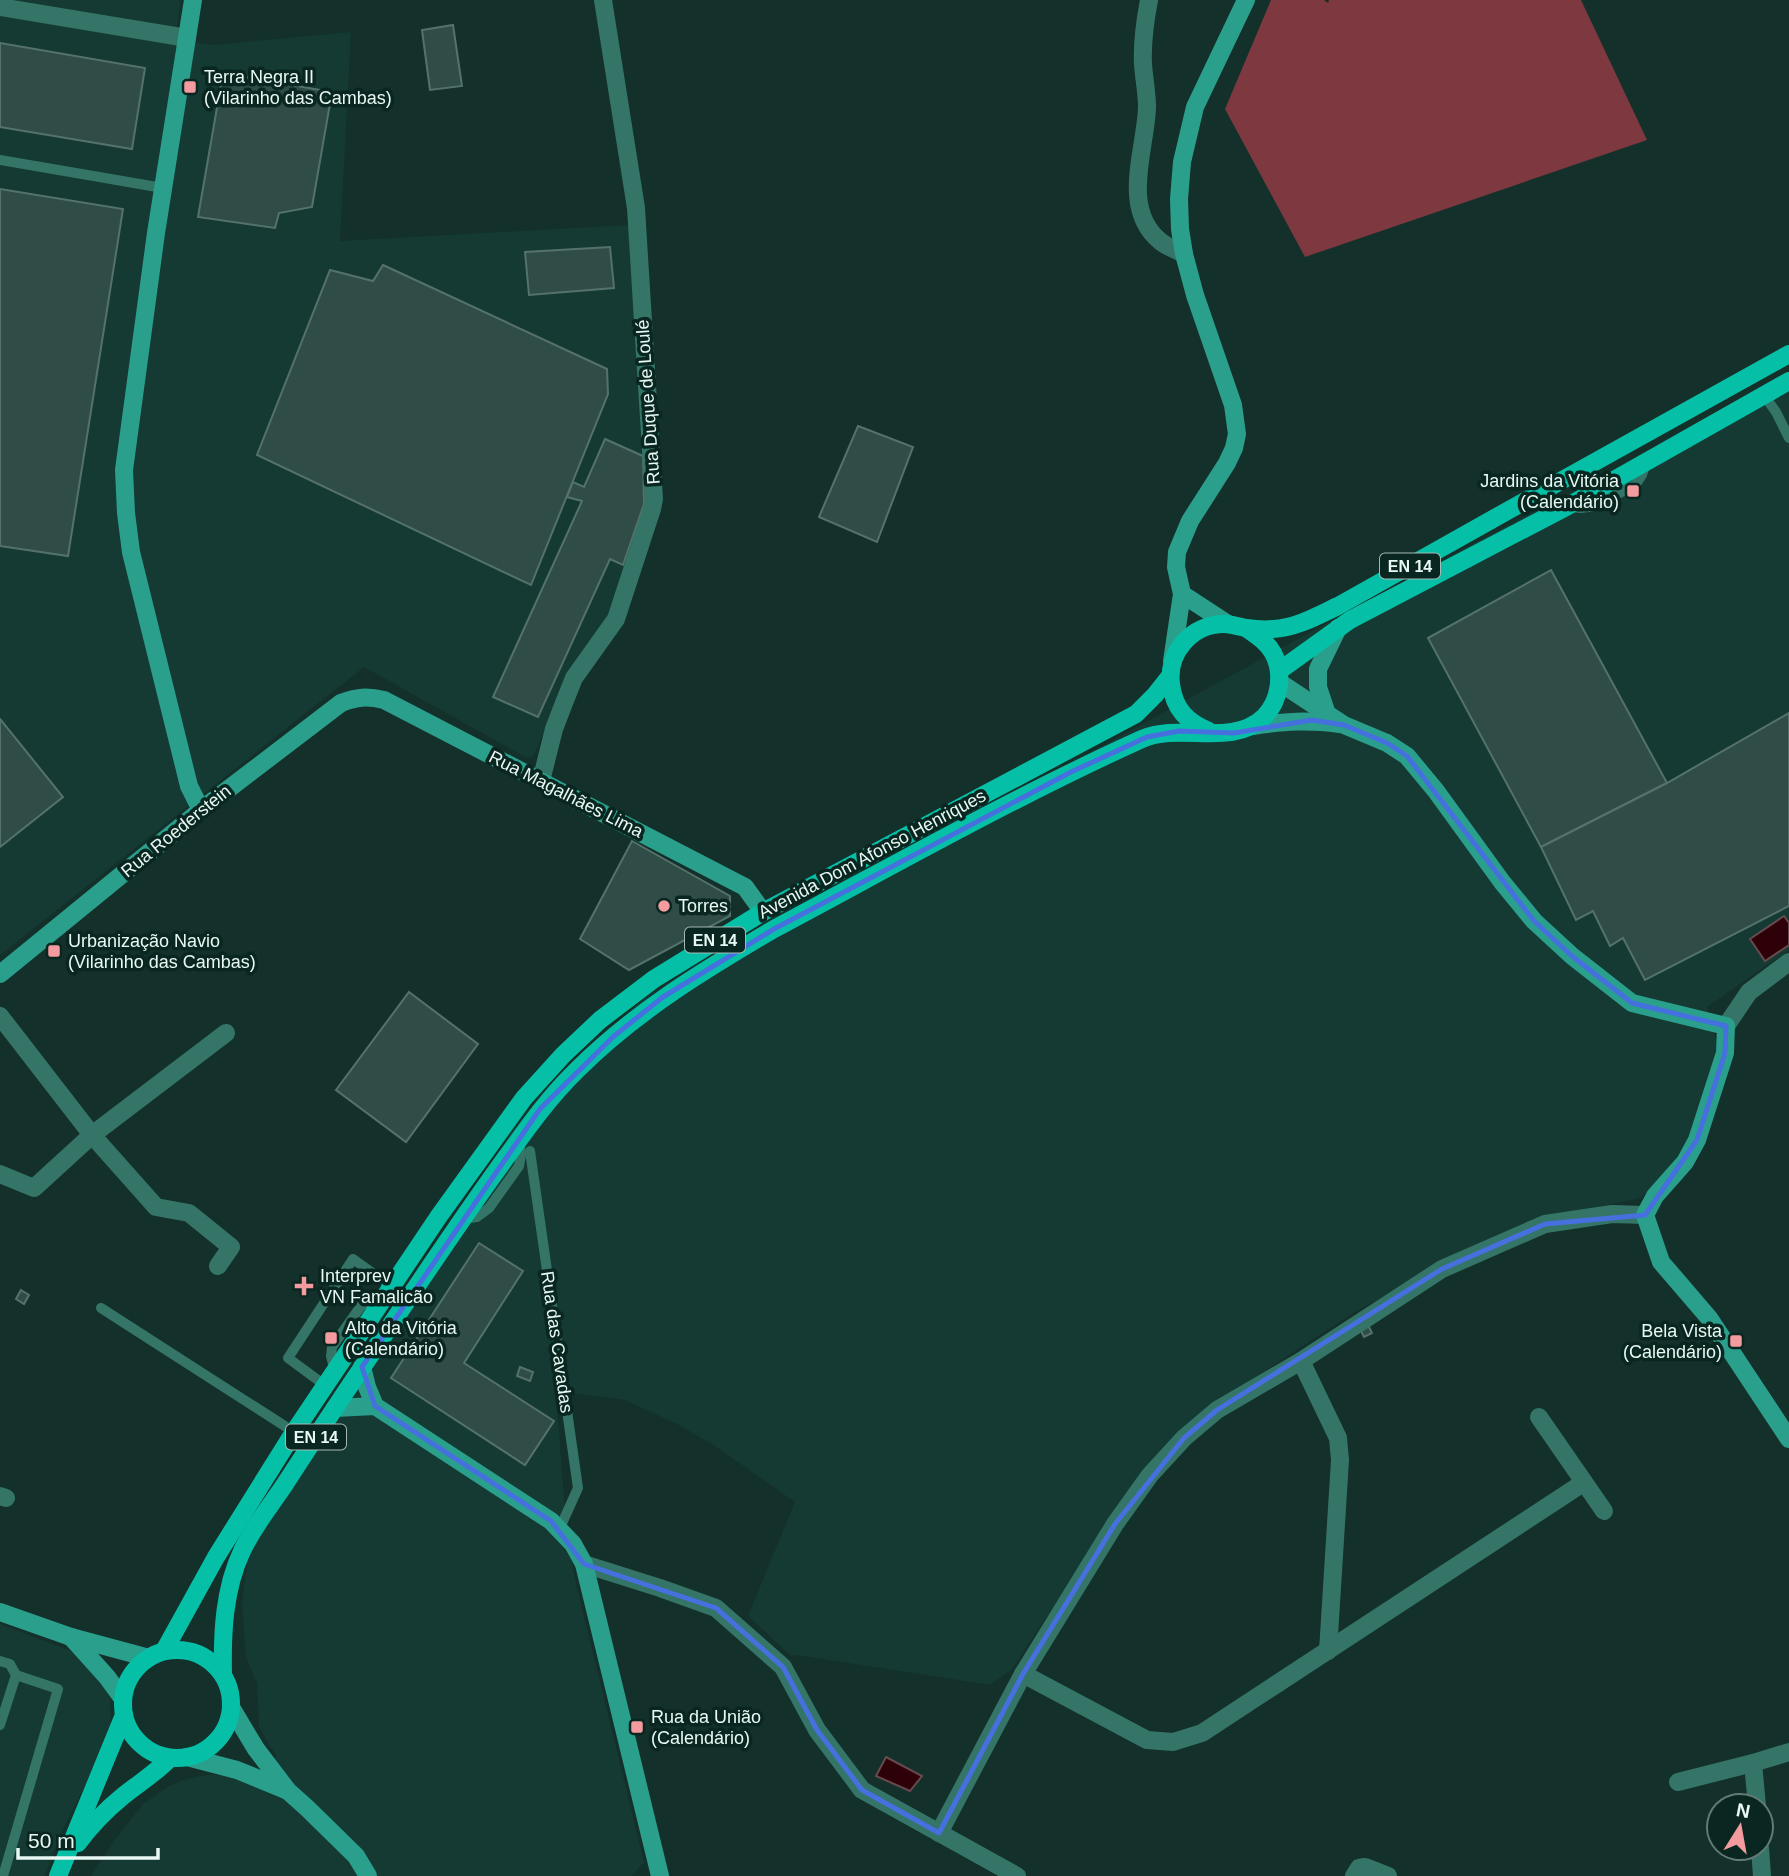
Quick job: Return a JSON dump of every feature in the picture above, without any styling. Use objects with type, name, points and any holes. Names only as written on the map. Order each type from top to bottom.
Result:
[{"type":"main road","name":"Avenida Dom Afonso Henriques","points":[[156,1655],[215,1556],[439,1216],[524,1098],[600,1020],[654,979],[763,912],[1136,713],[1155,695],[1182,644],[1202,628],[1228,624],[1273,629],[1302,623],[1338,606],[1789,355]]},
{"type":"main road","name":"EN 14","points":[[1279,677],[1350,620],[1568,506],[1789,381]]},
{"type":"main road","name":"Avenida Dom Afonso Henriques","points":[[1246,628],[1262,638],[1273,653],[1279,677]]},
{"type":"main road","points":[[1170,671],[1172,695],[1180,712],[1195,725],[1213,732]]},
{"type":"main road","points":[[1253,726],[1266,714],[1276,699],[1279,677]]},
{"type":"main road","name":"Avenida Dom Afonso Henriques","points":[[223,1675],[222,1650],[230,1583],[243,1550],[362,1367],[463,1219],[524,1145],[540,1109],[578,1069],[663,997],[750,943],[1071,772],[1147,737],[1179,731],[1234,733],[1253,726]]},
{"type":"main road","points":[[156,1655],[181,1650],[197,1654],[212,1662],[223,1675]]},
{"type":"main road","name":"EN 14","points":[[58,1876],[68,1856],[123,1707],[127,1683],[136,1669],[156,1655]]},
{"type":"main road","name":"EN 14","points":[[68,1856],[92,1824],[121,1797],[159,1769],[179,1758],[204,1752],[218,1741],[228,1726],[232,1709],[230,1691],[223,1675]]},
{"type":"main road","points":[[123,1707],[130,1730],[140,1744],[154,1753],[179,1758]]},
{"type":"street","points":[[193,0],[163,188],[124,470],[125,513],[131,552],[189,786],[201,810]]},
{"type":"street","name":"Rua Duque de Loulé","points":[[541,781],[554,729],[574,678],[616,619],[653,499],[636,208],[603,0]]},
{"type":"street","points":[[1149,0],[1143,41],[1146,121],[1138,179],[1139,198],[1148,228],[1159,241],[1184,254]]},
{"type":"street","points":[[1170,671],[1182,594],[1176,567],[1177,552],[1190,522],[1227,463],[1237,434],[1233,405],[1195,295],[1184,254],[1179,199],[1182,162],[1187,134],[1202,89],[1246,0]]},
{"type":"street","points":[[0,7],[187,38]]},
{"type":"street","points":[[1182,594],[1228,624]]},
{"type":"street","points":[[1327,714],[1318,687],[1318,669],[1338,628]]},
{"type":"street","points":[[1279,677],[1344,725],[1387,743],[1407,756],[1534,921],[1572,956],[1632,1003],[1726,1026]]},
{"type":"street","name":"Rua Magalhães Lima","points":[[358,697],[384,699],[744,887],[763,912]]},
{"type":"street","name":"Rua Roederstein","points":[[0,974],[201,810],[341,703],[358,697]]},
{"type":"street","points":[[1253,726],[1300,720],[1344,725]]},
{"type":"street","points":[[1789,962],[1749,992],[1726,1026],[1725,1053],[1697,1140],[1685,1162],[1655,1196],[1645,1215],[1661,1262],[1709,1318],[1789,1440]]},
{"type":"street","points":[[0,1016],[92,1135],[156,1207],[189,1213],[231,1247],[218,1266]]},
{"type":"street","points":[[0,1174],[34,1188],[92,1135],[226,1033]]},
{"type":"street","points":[[939,1833],[1023,1674],[1115,1524],[1150,1475],[1184,1438],[1217,1410],[1301,1361],[1442,1269],[1545,1224],[1612,1214],[1645,1215]]},
{"type":"street","points":[[1301,1361],[1338,1438],[1340,1460],[1328,1651]]},
{"type":"street","points":[[362,1367],[375,1406],[551,1521],[573,1544],[584,1564],[660,1876]]},
{"type":"street","points":[[335,1408],[375,1406]]},
{"type":"street","points":[[1539,1417],[1604,1511]]},
{"type":"street","points":[[1023,1674],[1147,1740],[1173,1742],[1202,1733],[1583,1483]]},
{"type":"street","points":[[584,1564],[716,1608],[782,1667],[817,1730],[862,1790],[1017,1876]]},
{"type":"street","points":[[0,1612],[71,1637],[156,1655]]},
{"type":"street","points":[[71,1637],[107,1677],[123,1707]]},
{"type":"street","points":[[232,1709],[256,1749],[288,1791],[356,1856],[368,1876]]},
{"type":"street","points":[[1678,1782],[1789,1752]]},
{"type":"street","points":[[179,1758],[237,1770],[288,1791]]},
{"type":"street","points":[[1754,1763],[1756,1792]]},
{"type":"street","points":[[1354,1876],[1359,1868],[1365,1867],[1388,1876]]},
{"type":"lane","points":[[0,160],[163,188]]},
{"type":"lane","points":[[1764,395],[1789,438]]},
{"type":"lane","name":"Rua das Cavadas","points":[[524,1145],[578,1488],[559,1530]]},
{"type":"lane","points":[[331,1379],[288,1359],[353,1259],[388,1292]]},
{"type":"lane","points":[[101,1308],[295,1432]]},
{"type":"lane","points":[[0,1661],[10,1664],[16,1675],[58,1689],[2,1876]]},
{"type":"lane","points":[[0,1726],[16,1675]]},
{"type":"highlighted area","points":[[1312,720],[1344,725],[1387,743],[1407,756],[1534,921],[1572,956],[1632,1003],[1726,1026],[1725,1053],[1697,1140],[1645,1215],[1545,1224],[1442,1269],[1217,1410],[1184,1438],[1115,1524],[1023,1674],[939,1833],[862,1790],[817,1730],[783,1667],[716,1608],[584,1564],[551,1521],[375,1406],[362,1367],[540,1109],[614,1036],[663,997],[774,929],[1071,772],[1147,737],[1179,731],[1234,733]]},
{"type":"shaded area","points":[[0,0],[181,0],[175,39],[212,45],[351,32],[340,241],[630,225],[649,493],[609,618],[557,701],[534,755],[527,758],[364,667],[0,955]]},
{"type":"shaded area","points":[[1271,0],[1324,0],[1328,3],[1329,0],[1581,0],[1647,140],[1305,257],[1225,109]]},
{"type":"shaded area","points":[[1789,378],[1789,950],[1707,1007],[1717,1045],[1715,1061],[1689,1139],[1666,1171],[1641,1198],[1536,1220],[1456,1258],[1355,1312],[1254,1378],[1187,1427],[1095,1544],[1012,1669],[990,1685],[791,1656],[748,1616],[795,1502],[712,1444],[677,1424],[625,1400],[556,1391],[565,1511],[574,1575],[644,1862],[632,1876],[91,1876],[143,1804],[169,1786],[211,1774],[256,1783],[276,1756],[259,1727],[257,1683],[246,1657],[242,1604],[252,1546],[355,1376],[510,1133],[541,1093],[643,999],[763,927],[913,849],[1474,543]]},
{"type":"shaded area","points":[[1784,916],[1789,923],[1789,945],[1765,961],[1750,939]]},
{"type":"shaded area","points":[[0,1624],[79,1654],[106,1687],[110,1698],[111,1726],[108,1740],[60,1835],[45,1876],[0,1876]]},
{"type":"shaded area","points":[[886,1757],[922,1776],[910,1791],[876,1776]]},
{"type":"building","points":[[453,25],[462,86],[430,90],[422,30]]},
{"type":"building","points":[[0,43],[145,68],[132,149],[0,127]]},
{"type":"building","points":[[223,73],[332,92],[312,207],[279,213],[275,228],[198,217]]},
{"type":"building","points":[[0,189],[123,209],[68,556],[0,546]]},
{"type":"building","points":[[610,247],[614,288],[529,295],[525,252]]},
{"type":"building","points":[[383,265],[607,369],[608,394],[531,585],[257,455],[330,270],[373,281]]},
{"type":"building","points":[[858,426],[913,447],[877,542],[819,517]]},
{"type":"building","points":[[605,439],[643,456],[644,504],[623,565],[610,559],[538,717],[493,697],[582,501],[567,497],[573,482],[584,487]]},
{"type":"building","points":[[1551,570],[1667,783],[1541,847],[1428,638]]},
{"type":"building","points":[[1789,713],[1789,906],[1645,980],[1623,938],[1610,946],[1593,911],[1576,920],[1541,847],[1667,783]]},
{"type":"building","points":[[0,719],[63,797],[0,847]]},
{"type":"building","name":"Torres","points":[[632,841],[730,896],[730,916],[629,970],[580,939]]},
{"type":"building","points":[[409,992],[478,1044],[406,1142],[336,1090]]},
{"type":"building","points":[[479,1243],[523,1271],[464,1363],[554,1421],[525,1465],[391,1378]]},
{"type":"building","points":[[21,1290],[29,1295],[24,1304],[16,1299]]},
{"type":"building","points":[[1368,1325],[1372,1333],[1364,1337],[1360,1329]]},
{"type":"building","points":[[520,1367],[533,1372],[530,1381],[517,1376]]},
{"type":"place","name":"Terra Negra II (Vilarinho das Cambas)","points":[[190,87]]},
{"type":"place","name":"Jardins da Vitória (Calendário)","points":[[1633,491]]},
{"type":"place","name":"Torres","points":[[664,906]]},
{"type":"place","name":"Urbanização Navio (Vilarinho das Cambas)","points":[[54,951]]},
{"type":"place","name":"Interprev VN Famalicão","points":[[304,1286]]},
{"type":"place","name":"Alto da Vitória (Calendário)","points":[[331,1338]]},
{"type":"place","name":"Bela Vista (Calendário)","points":[[1736,1341]]},
{"type":"place","name":"Rua da União (Calendário)","points":[[637,1727]]}]
